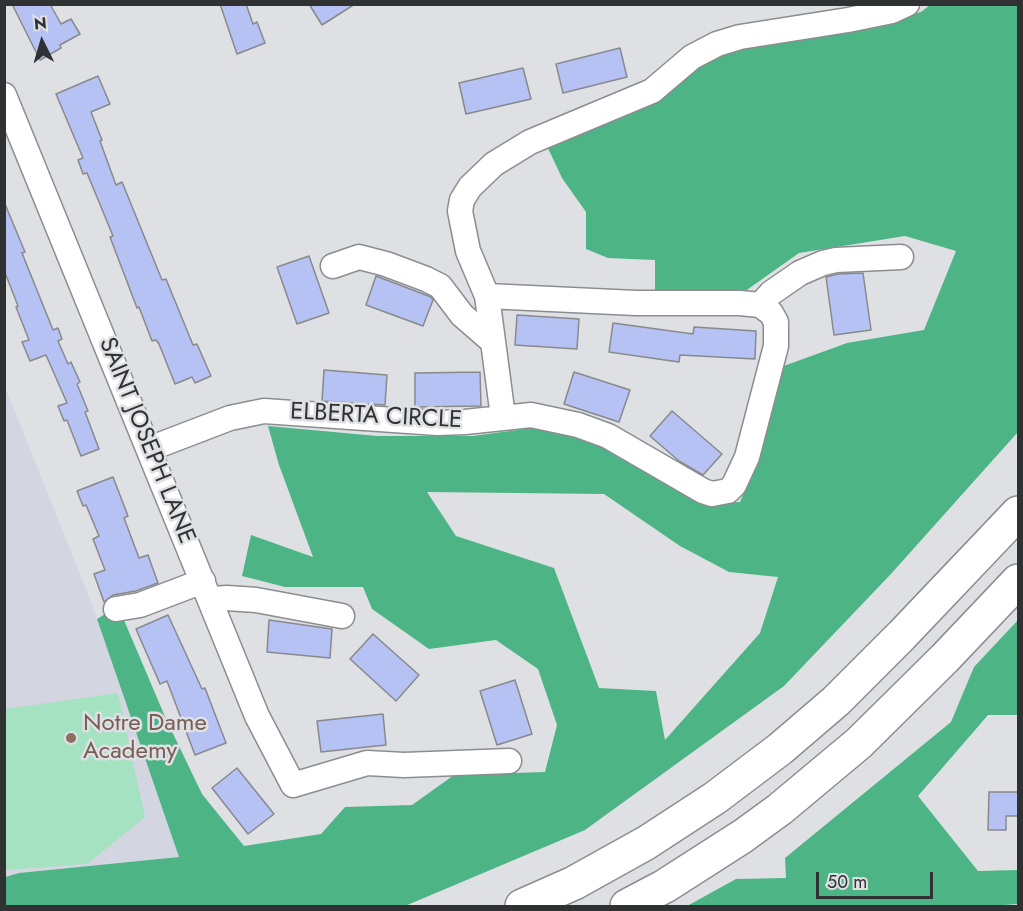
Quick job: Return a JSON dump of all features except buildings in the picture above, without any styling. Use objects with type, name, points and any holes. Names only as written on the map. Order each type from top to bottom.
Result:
[{"type":"highway","points":[[522,906],[574,883],[646,843],[716,798],[780,749],[844,693],[1018,513]]},
{"type":"highway","points":[[627,906],[665,886],[743,836],[780,809],[859,743],[945,658],[1018,581]]},
{"type":"street","points":[[503,417],[487,296],[468,251],[460,211],[462,200],[470,187],[494,164],[530,142],[652,92],[692,57],[717,44],[740,37],[881,14],[907,4]]},
{"type":"street","name":"SAINT JOSEPH LANE","points":[[4,95],[257,716],[293,785],[367,763],[404,765],[509,761]]},
{"type":"street","points":[[333,266],[359,257],[386,264],[433,282],[446,291],[462,315],[493,342]]},
{"type":"street","points":[[487,296],[636,303],[760,305],[771,293],[800,273],[823,263],[836,260],[901,257]]},
{"type":"street","name":"ELBERTA CIRCLE","points":[[149,448],[230,418],[264,411],[437,423],[531,415],[578,425],[608,436],[703,491],[712,494],[728,491],[741,475],[747,458],[776,346],[776,322],[771,313],[760,305]]},
{"type":"street","points":[[116,609],[207,590],[227,598],[256,600],[342,616]]},
{"type":"shaded area","name":"Notre Dame Academy","points":[[4,384],[90,599],[179,857],[19,873],[5,877]]},
{"type":"green space","points":[[930,5],[1018,5],[1018,432],[890,575],[784,686],[585,830],[405,906],[5,906],[5,877],[19,873],[179,857],[97,619],[118,606],[166,719],[202,794],[244,846],[321,834],[345,807],[412,805],[454,775],[545,772],[557,725],[538,669],[496,640],[429,649],[372,609],[363,587],[285,587],[242,576],[251,535],[313,557],[279,465],[268,426],[377,436],[473,436],[539,427],[589,439],[709,503],[740,502],[763,447],[781,367],[847,343],[924,330],[956,251],[905,236],[799,253],[744,292],[655,290],[655,260],[608,258],[586,249],[586,212],[562,178],[546,144],[739,46],[857,30],[921,12]],"holes":[[[427,492],[604,494],[680,546],[729,572],[778,577],[760,633],[665,740],[656,691],[599,688],[554,568],[456,536]]]},
{"type":"green space","points":[[1018,620],[1018,715],[988,715],[918,796],[978,871],[1018,870],[1018,904],[991,906],[687,906],[736,879],[786,878],[785,858],[951,722],[974,667]]},
{"type":"green space","points":[[118,693],[145,817],[87,864],[5,870],[5,709]]},
{"type":"place","name":"Notre Dame Academy","points":[[71,738]]}]
